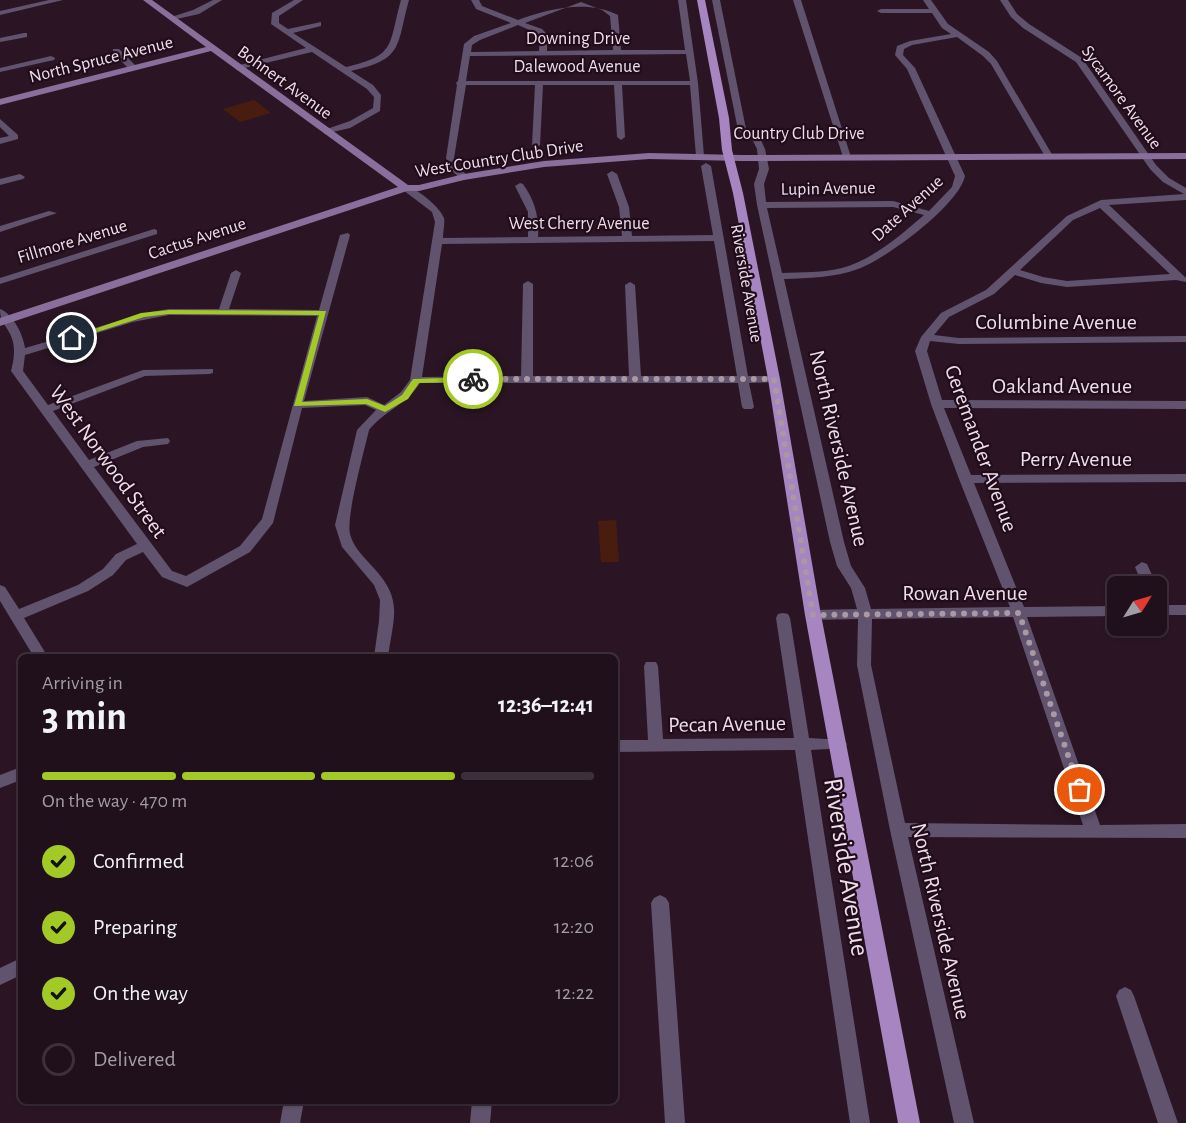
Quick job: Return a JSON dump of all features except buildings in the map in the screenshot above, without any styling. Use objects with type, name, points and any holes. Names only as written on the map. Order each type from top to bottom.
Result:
[{"type":"main road","points":[[701,0],[724,118],[728,154],[774,379],[813,615],[909,1123]]},
{"type":"street","points":[[0,13],[57,0]]},
{"type":"street","name":"Bohnert Avenue","points":[[147,0],[406,188]]},
{"type":"street","points":[[172,18],[196,12],[218,0]]},
{"type":"street","points":[[299,0],[275,15],[274,24],[345,70],[375,92],[378,97],[377,109],[353,125],[327,132]]},
{"type":"street","points":[[345,70],[382,59],[388,55],[405,0]]},
{"type":"street","points":[[475,0],[479,7],[539,32],[544,36],[543,53]]},
{"type":"street","points":[[461,174],[450,158],[460,83],[468,44],[471,40],[580,0],[605,8],[615,15],[617,53]]},
{"type":"street","name":"Riverside Avenue","points":[[682,0],[694,83],[699,157],[720,238],[748,406]]},
{"type":"street","points":[[716,0],[742,130],[757,140],[762,154]]},
{"type":"street","points":[[797,0],[846,153]]},
{"type":"street","points":[[927,0],[945,26],[986,54],[994,63],[1046,153]]},
{"type":"street","name":"Sycamore Avenue","points":[[1004,0],[1014,15],[1026,26],[1079,60],[1143,154],[1166,180],[1186,195]]},
{"type":"street","points":[[881,11],[933,10]]},
{"type":"street","points":[[286,32],[318,24]]},
{"type":"street","points":[[0,40],[24,35]]},
{"type":"street","name":"Date Avenue","points":[[778,276],[828,273],[856,267],[878,256],[930,214],[958,187],[960,176],[911,68],[899,55],[900,48],[910,43],[958,35]]},
{"type":"street","name":"North Spruce Avenue","points":[[0,102],[211,48]]},
{"type":"street","points":[[239,68],[313,49]]},
{"type":"street","points":[[116,51],[133,68]]},
{"type":"street","name":"Downing Drive","points":[[466,54],[690,52]]},
{"type":"street","points":[[0,70],[51,58]]},
{"type":"street","name":"Dalewood Avenue","points":[[460,83],[694,83]]},
{"type":"street","points":[[536,145],[539,83]]},
{"type":"street","points":[[618,83],[621,137]]},
{"type":"street","points":[[0,122],[15,137],[0,141]]},
{"type":"street","points":[[1143,154],[1186,152]]},
{"type":"street","name":"Country Club Drive","points":[[699,157],[728,154],[846,153],[1143,154]]},
{"type":"street","name":"North Riverside Avenue","points":[[762,154],[764,169],[759,184],[762,205],[837,542],[844,566],[858,588],[865,613],[864,665],[898,830],[964,1123]]},
{"type":"street","points":[[1143,154],[1186,156]]},
{"type":"street","name":"West Country Club Drive","points":[[406,188],[412,183],[461,174],[575,161],[699,157]]},
{"type":"street","points":[[612,174],[624,207],[627,240]]},
{"type":"street","points":[[0,182],[20,177]]},
{"type":"street","points":[[520,186],[531,203],[535,216],[533,240]]},
{"type":"street","points":[[381,654],[387,598],[346,544],[342,534],[342,525],[363,430],[373,418],[405,397],[416,380],[440,222],[436,211],[406,188]]},
{"type":"street","name":"Cactus Avenue","points":[[2,318],[406,188]]},
{"type":"street","points":[[926,337],[945,315],[990,292],[1070,218],[1084,208],[1101,203],[1186,195]]},
{"type":"street","points":[[1101,203],[1183,281]]},
{"type":"street","name":"Lupin Avenue","points":[[762,205],[893,204],[930,214]]},
{"type":"street","points":[[0,229],[52,213]]},
{"type":"street","name":"Fillmore Avenue","points":[[0,281],[154,232]]},
{"type":"street","points":[[345,236],[297,405],[367,401],[385,410]]},
{"type":"street","name":"West Cherry Avenue","points":[[438,241],[720,238]]},
{"type":"street","points":[[1013,271],[1041,280],[1067,284],[1183,281]]},
{"type":"street","points":[[222,312],[236,273]]},
{"type":"street","points":[[527,378],[528,284]]},
{"type":"street","points":[[630,285],[635,378]]},
{"type":"street","points":[[22,352],[144,315],[169,312],[323,313]]},
{"type":"street","name":"West Norwood Street","points":[[2,318],[18,339],[22,352],[16,371],[167,574],[187,582],[245,549],[268,520],[297,405]]},
{"type":"street","name":"Columbine Avenue","points":[[926,337],[959,341],[1186,339]]},
{"type":"street","name":"Geremander Avenue","points":[[926,337],[921,351],[938,404],[965,479],[1019,613],[1094,832]]},
{"type":"street","points":[[45,410],[143,373],[209,371]]},
{"type":"street","points":[[416,380],[774,379]]},
{"type":"street","name":"Oakland Avenue","points":[[938,404],[1186,405]]},
{"type":"street","points":[[86,466],[141,444],[164,441]]},
{"type":"street","name":"Perry Avenue","points":[[965,479],[1186,478]]},
{"type":"street","points":[[15,616],[83,588],[108,572],[121,557],[145,546]]},
{"type":"street","points":[[1142,567],[1146,576]]},
{"type":"street","points":[[0,590],[39,654]]},
{"type":"street","points":[[1167,608],[1186,610]]},
{"type":"street","name":"Rowan Avenue","points":[[813,615],[1107,611]]},
{"type":"street","name":"Riverside Avenue","points":[[783,618],[860,1123]]},
{"type":"street","points":[[651,666],[656,746]]},
{"type":"street","name":"Pecan Avenue","points":[[618,746],[839,744]]},
{"type":"street","points":[[0,782],[18,774]]},
{"type":"street","points":[[898,830],[1186,831]]},
{"type":"street","points":[[660,903],[675,1123]]},
{"type":"street","points":[[0,977],[18,968]]},
{"type":"street","points":[[1125,996],[1168,1123]]},
{"type":"street","points":[[290,1123],[293,1104]]},
{"type":"street","points":[[480,1123],[482,1104]]},
{"type":"shaded area","points":[[254,100],[271,113],[240,122],[223,109]]},
{"type":"shaded area","points":[[616,520],[619,562],[601,562],[598,521]]},
{"type":"way so far","points":[[473,379],[774,379],[813,615],[1019,613],[1080,790]]},
{"type":"route","points":[[72,338],[114,323],[144,315],[169,312],[323,313],[297,405],[367,401],[385,410],[405,397],[416,380],[473,379]]}]
